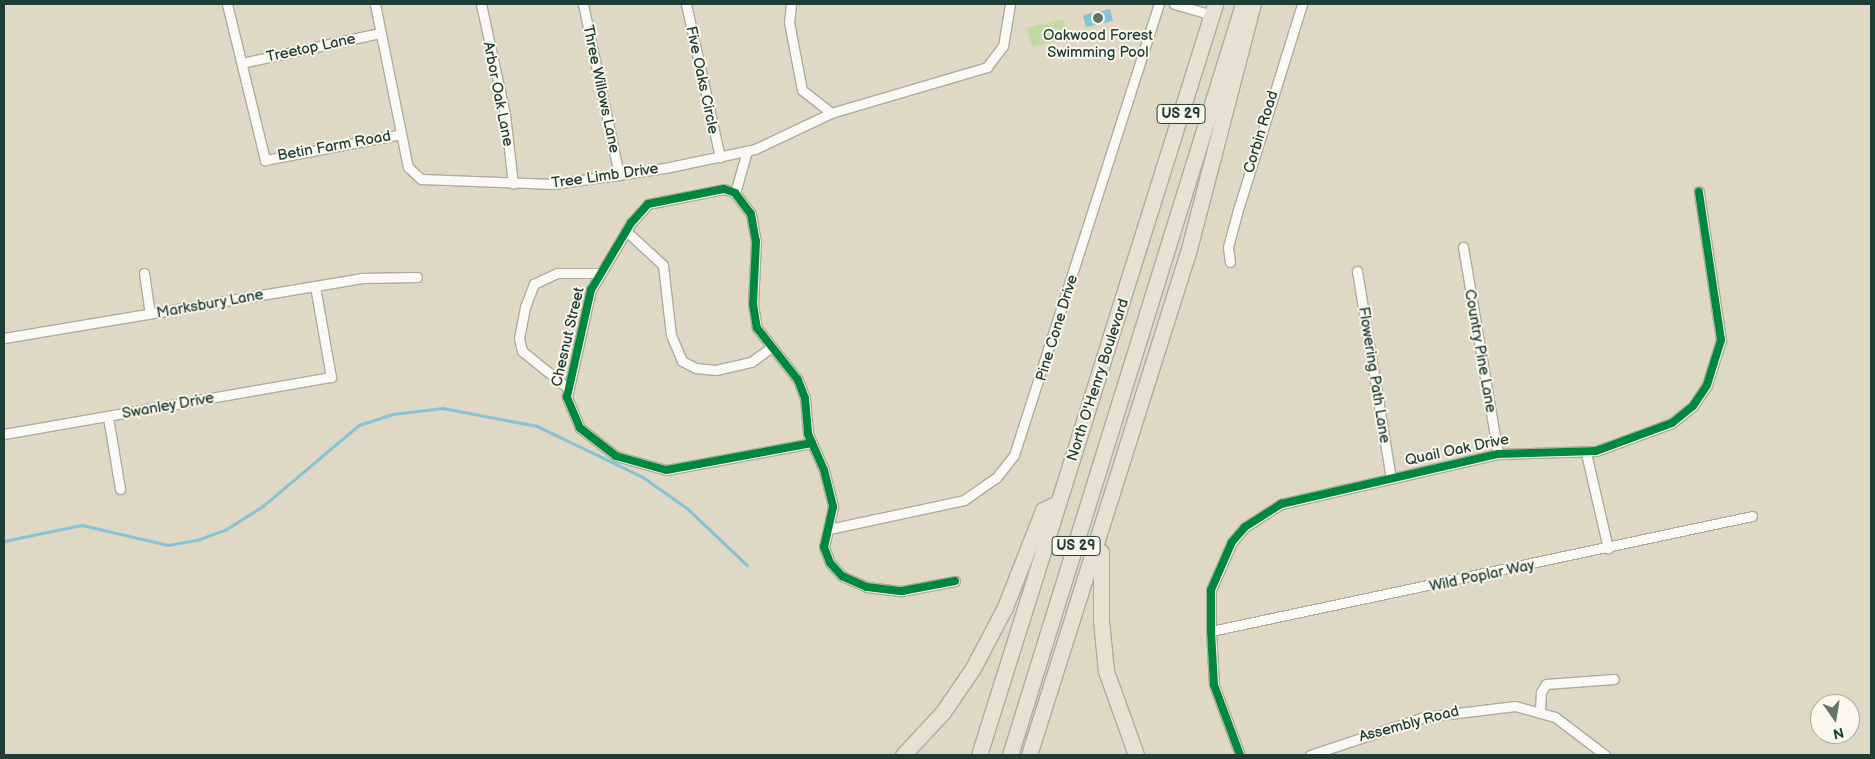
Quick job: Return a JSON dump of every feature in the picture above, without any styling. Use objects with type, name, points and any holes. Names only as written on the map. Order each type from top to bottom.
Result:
[{"type":"highway","name":"North O'Henry Boulevard","points":[[1010,755],[1243,4]]},
{"type":"highway","points":[[1029,755],[1102,536],[1189,249],[1253,4]]},
{"type":"highway","name":"North O'Henry Boulevard","points":[[979,755],[1213,9]]},
{"type":"highway","points":[[903,755],[943,712],[973,668],[1005,607],[1043,510],[1058,503]]},
{"type":"highway","points":[[1102,536],[1102,647],[1111,693],[1136,755]]},
{"type":"street","name":"Betin Farm Road","points":[[227,4],[265,160],[401,134],[375,4]]},
{"type":"street","name":"Arbor Oak Lane","points":[[481,4],[505,114],[513,184]]},
{"type":"street","name":"Three Willows Lane","points":[[583,4],[619,175]]},
{"type":"street","name":"Five Oaks Circle","points":[[686,4],[720,157]]},
{"type":"street","points":[[791,4],[789,22],[802,90],[831,113]]},
{"type":"street","name":"Tree Limb Drive","points":[[401,134],[408,167],[421,179],[513,184],[554,184],[619,175],[720,157],[747,151],[831,113],[987,67],[1003,46],[1010,4]]},
{"type":"street","name":"Pine Cone Drive","points":[[829,529],[964,500],[996,478],[1014,455],[1159,4]]},
{"type":"street","points":[[1174,4],[1213,9]]},
{"type":"street","name":"Corbin Road","points":[[1230,262],[1228,247],[1237,213],[1302,4]]},
{"type":"street","name":"Treetop Lane","points":[[242,63],[380,33]]},
{"type":"street","points":[[747,151],[735,193],[751,214],[757,265],[753,304],[757,328],[770,348],[798,380],[812,443],[833,507],[824,547],[830,564],[842,576],[867,587],[902,591],[955,580]]},
{"type":"street","name":"Chesnut Street","points":[[735,193],[717,190],[648,204],[626,231],[591,290],[569,388],[568,407],[597,444],[616,456],[666,470],[812,443]]},
{"type":"street","name":"Quail Oak Drive","points":[[1240,755],[1214,685],[1211,590],[1218,566],[1246,527],[1281,504],[1498,454],[1586,453],[1672,423],[1693,406],[1706,384],[1721,340],[1699,192]]},
{"type":"street","points":[[626,231],[663,265],[671,335],[682,361],[696,368],[716,370],[751,362],[770,348]]},
{"type":"street","name":"Country Pine Lane","points":[[1463,247],[1498,454]]},
{"type":"street","name":"Flowering Path Lane","points":[[1357,271],[1391,478]]},
{"type":"street","points":[[144,273],[150,314]]},
{"type":"street","points":[[569,388],[522,351],[519,338],[525,307],[534,284],[557,273],[601,273]]},
{"type":"street","name":"Marksbury Lane","points":[[4,338],[361,278],[417,277]]},
{"type":"street","name":"Swanley Drive","points":[[4,434],[331,377],[315,286]]},
{"type":"street","points":[[108,417],[120,489]]},
{"type":"street","points":[[1586,453],[1608,548]]},
{"type":"street","name":"Wild Poplar Way","points":[[1211,632],[1752,516]]},
{"type":"street","points":[[1540,710],[1546,684],[1614,678]]},
{"type":"street","name":"Assembly Road","points":[[1310,755],[1442,713],[1504,706],[1540,710],[1605,755]]},
{"type":"green space","points":[[1063,19],[1068,38],[1032,47],[1027,28]]},
{"type":"water","name":"Oakwood Forest Swimming Pool","points":[[1110,9],[1113,21],[1086,27],[1083,15]]},
{"type":"waterway","points":[[4,541],[82,525],[168,545],[197,540],[225,530],[263,506],[359,425],[393,414],[443,408],[537,426],[643,477],[687,508],[747,565]]},
{"type":"cycle path","points":[[812,443],[666,470],[616,456],[580,428],[567,397],[591,290],[631,223],[648,204],[724,189],[735,193],[751,214],[756,241],[753,304],[757,328],[798,380],[805,398],[808,434],[824,470],[833,507],[824,547],[830,563],[842,576],[867,587],[902,591],[955,581]]},
{"type":"cycle path","points":[[1240,755],[1214,685],[1211,631],[1211,590],[1232,542],[1245,527],[1281,504],[1498,454],[1596,451],[1672,423],[1693,406],[1707,385],[1721,340],[1699,192]]},
{"type":"place","name":"Oakwood Forest Swimming Pool","points":[[1098,18]]}]
